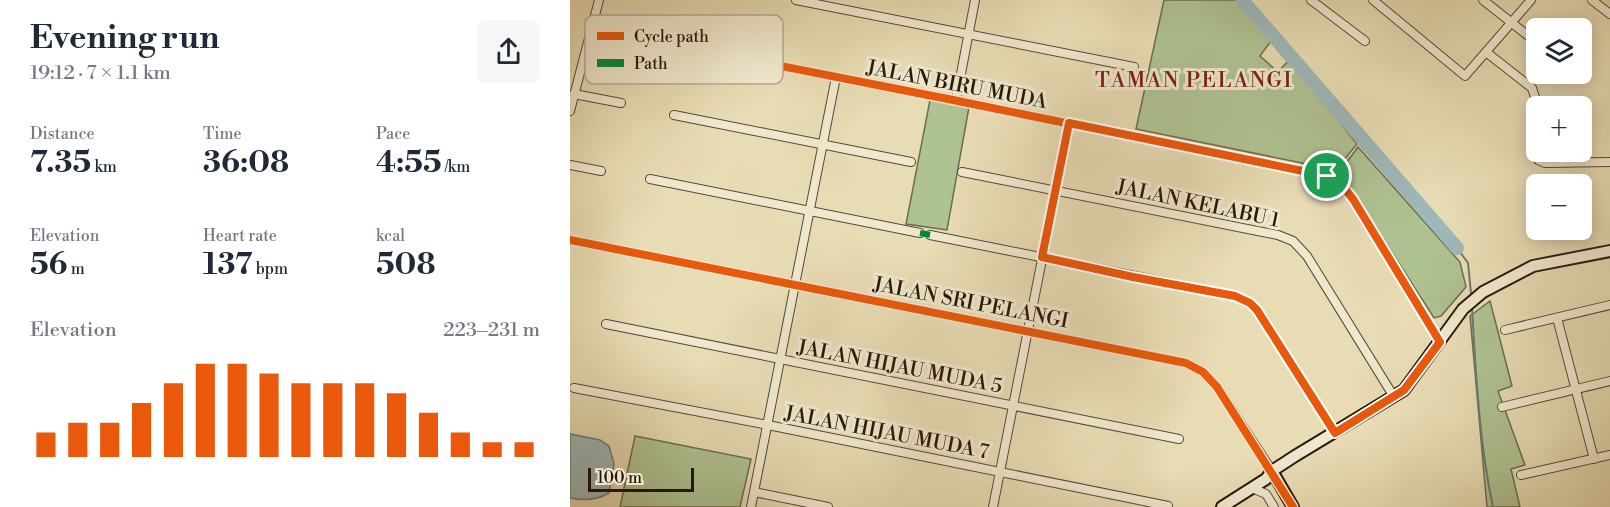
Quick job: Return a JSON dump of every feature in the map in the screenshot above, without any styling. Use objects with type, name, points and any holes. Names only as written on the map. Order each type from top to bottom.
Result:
[{"type":"street","points":[[595,15],[599,0]]},
{"type":"street","points":[[796,0],[1134,67]]},
{"type":"street","points":[[956,100],[975,0]]},
{"type":"street","points":[[1311,0],[1365,41]]},
{"type":"street","points":[[1373,0],[1465,76],[1531,0]]},
{"type":"street","points":[[1483,0],[1526,34]]},
{"type":"street","points":[[1592,0],[1610,14]]},
{"type":"street","points":[[570,111],[585,52]]},
{"type":"street","points":[[1486,52],[1532,88],[1535,96]]},
{"type":"street","name":"JALAN BIRU MUDA","points":[[783,67],[1327,176],[1345,189],[1353,199],[1440,342]]},
{"type":"street","points":[[751,507],[836,77]]},
{"type":"street","points":[[574,94],[621,103]]},
{"type":"street","points":[[674,115],[911,162]]},
{"type":"street","points":[[993,507],[1069,123]]},
{"type":"street","points":[[1543,162],[1610,162]]},
{"type":"street","points":[[570,165],[601,171]]},
{"type":"street","name":"JALAN KELABU 1","points":[[962,172],[1278,235],[1293,241],[1307,256],[1394,397]]},
{"type":"street","points":[[650,179],[920,233]]},
{"type":"street","points":[[930,235],[1235,296],[1250,303],[1257,310],[1335,433]]},
{"type":"street","name":"JALAN SRI PELANGI","points":[[570,240],[1175,360],[1194,366],[1217,387],[1293,507]]},
{"type":"street","points":[[1212,507],[1262,473],[1272,471],[1404,390],[1471,301],[1498,283],[1533,266],[1610,251]]},
{"type":"street","points":[[1505,330],[1610,305]]},
{"type":"street","points":[[1557,318],[1594,459]]},
{"type":"street","name":"JALAN HIJAU MUDA 5","points":[[606,324],[1179,439]]},
{"type":"street","points":[[1502,407],[1610,381]]},
{"type":"street","name":"JALAN HIJAU MUDA 7","points":[[574,388],[1168,506]]},
{"type":"street","points":[[1521,475],[1610,455]]},
{"type":"street","points":[[1222,507],[1266,479],[1272,471]]},
{"type":"street","points":[[1252,488],[1263,491],[1274,507]]},
{"type":"street","points":[[754,492],[828,507]]},
{"type":"green space","points":[[1164,0],[1236,0],[1271,41],[1260,56],[1278,72],[1290,59],[1357,144],[1336,170],[1136,129]]},
{"type":"green space","points":[[930,100],[969,107],[947,230],[906,224]]},
{"type":"green space","points":[[1358,147],[1460,262],[1466,287],[1441,316],[1434,318],[1340,171]]},
{"type":"green space","points":[[1490,301],[1512,386],[1498,391],[1525,465],[1511,469],[1520,507],[1487,507],[1470,316]]},
{"type":"green space","points":[[635,436],[751,459],[740,507],[620,507]]},
{"type":"water","points":[[570,434],[600,440],[609,446],[614,464],[609,493],[590,499],[570,498]]},
{"type":"waterway","points":[[1242,0],[1457,248]]},
{"type":"waterway","points":[[1457,248],[1468,263],[1471,293]]},
{"type":"waterway","points":[[1472,308],[1481,433],[1493,507]]},
{"type":"marked path","points":[[920,233],[930,235]]},
{"type":"cycle path","points":[[783,66],[1327,176],[1345,189],[1353,199],[1440,342]]},
{"type":"cycle path","points":[[570,240],[1186,363],[1203,372],[1217,387],[1293,507]]},
{"type":"district","name":"TAMAN PELANGI","points":[[1194,80]]},
{"type":"route","points":[[1069,123],[1327,176],[1345,189],[1353,199],[1440,342],[1404,390],[1335,433],[1257,310],[1250,303],[1235,296],[1042,257],[1069,123]]}]
